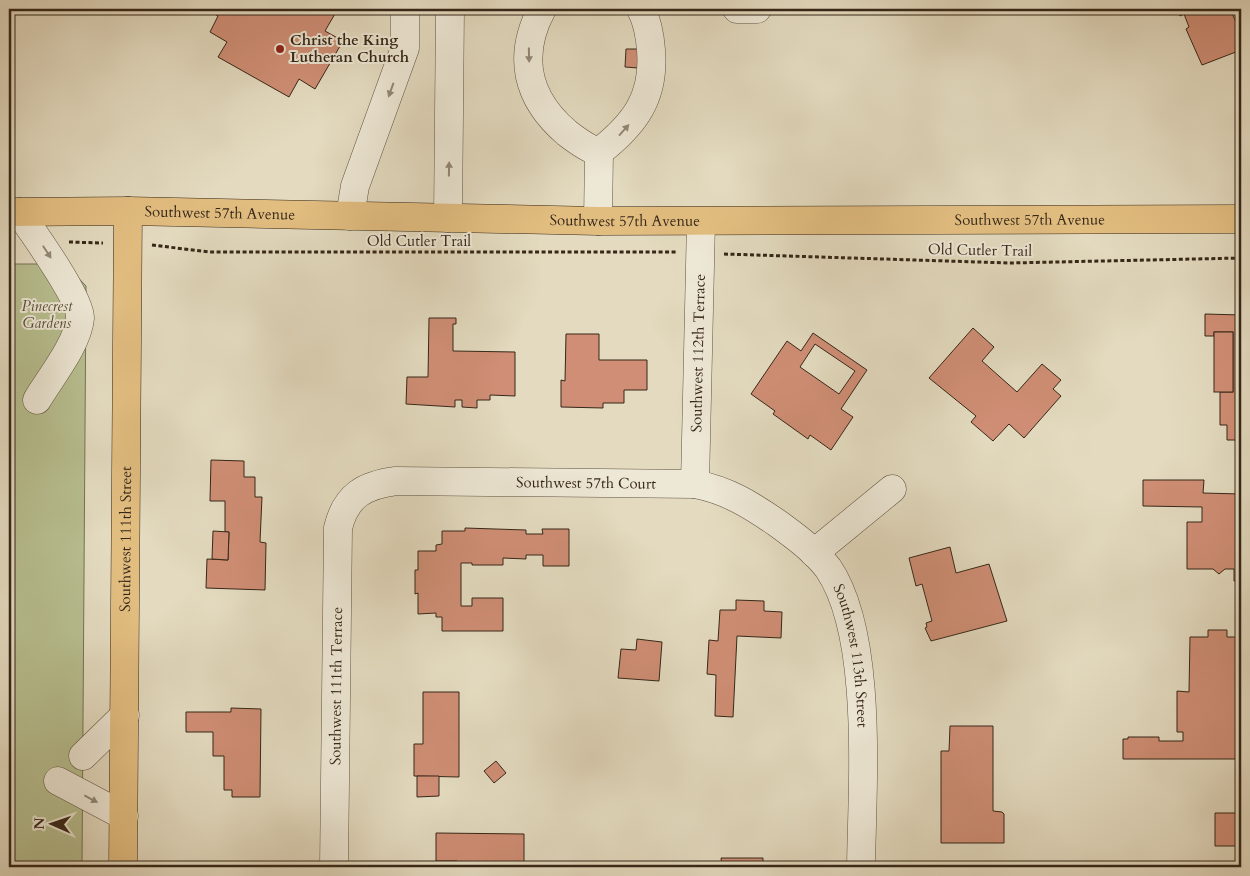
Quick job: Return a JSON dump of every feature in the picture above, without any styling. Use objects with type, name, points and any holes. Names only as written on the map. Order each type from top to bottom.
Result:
[{"type":"main road","name":"Southwest 57th Avenue","points":[[14,212],[128,211],[702,222],[1241,219]]},
{"type":"main road","name":"Southwest 111th Street","points":[[124,867],[128,211]]},
{"type":"street","points":[[350,216],[355,186],[405,48],[405,9]]},
{"type":"street","points":[[448,218],[450,9]]},
{"type":"street","points":[[542,9],[530,38],[531,87],[551,119],[571,136],[593,151],[599,152]]},
{"type":"street","points":[[598,221],[599,152],[626,128],[648,92],[652,76],[648,30],[641,9]]},
{"type":"street","points":[[737,9],[757,9]]},
{"type":"street","points":[[14,212],[66,282],[80,317],[73,341],[37,400]]},
{"type":"street","name":"Southwest 112th Terrace","points":[[695,484],[702,222]]},
{"type":"street","name":"Southwest 57th Court","points":[[347,506],[366,488],[377,483],[396,481],[695,484],[715,488],[735,496],[764,514],[814,553]]},
{"type":"street","points":[[814,553],[892,489]]},
{"type":"street","name":"Southwest 111th Terrace","points":[[334,867],[337,541],[341,516],[347,506]]},
{"type":"street","name":"Southwest 113th Street","points":[[814,553],[828,569],[839,591],[852,631],[858,667],[861,709],[861,867]]},
{"type":"street","points":[[83,756],[125,715]]},
{"type":"street","points":[[58,781],[124,816]]},
{"type":"path","name":"Old Cutler Trail","points":[[155,245],[208,252],[682,252]]},
{"type":"path","name":"Old Cutler Trail","points":[[718,254],[1010,263],[1241,258]]},
{"type":"green space","name":"Pinecrest Gardens","points":[[9,264],[65,264],[86,286],[82,867],[9,867]]},
{"type":"building","name":"Christ the King Lutheran Church","points":[[206,9],[329,9],[336,12],[325,31],[343,41],[315,89],[299,79],[289,97],[218,57],[227,42],[210,32],[218,16]]},
{"type":"building","points":[[1177,9],[1230,9],[1241,33],[1241,50],[1202,65],[1186,29],[1189,27],[1184,14],[1180,16]]},
{"type":"building","points":[[1237,9],[1241,9],[1241,19]]},
{"type":"building","points":[[626,49],[639,49],[638,68],[625,67]]},
{"type":"building","points":[[1205,314],[1241,315],[1241,440],[1227,440],[1227,425],[1220,425],[1220,392],[1233,392],[1233,332],[1214,332],[1214,336],[1205,336]]},
{"type":"building","points":[[429,318],[456,318],[456,324],[453,324],[453,351],[515,352],[515,396],[490,395],[490,400],[477,400],[477,408],[462,407],[462,400],[455,400],[455,407],[406,404],[407,377],[428,377]]},
{"type":"building","points":[[973,328],[994,347],[982,361],[1017,392],[1042,364],[1061,380],[1053,389],[1061,396],[1024,438],[1009,424],[993,441],[971,422],[976,416],[929,378]]},
{"type":"building","points":[[1214,332],[1233,332],[1233,392],[1214,392]]},
{"type":"building","points":[[813,333],[867,370],[841,409],[853,417],[831,450],[810,435],[808,439],[773,414],[775,411],[751,394],[787,341],[801,351]],"holes":[[[815,344],[855,371],[839,394],[800,367]]]},
{"type":"building","points":[[566,334],[599,334],[599,360],[647,360],[647,390],[624,390],[624,403],[603,403],[603,408],[561,407],[561,380],[565,381]]},
{"type":"building","points":[[211,460],[244,461],[244,477],[255,477],[255,497],[262,497],[260,542],[266,543],[265,590],[206,588],[207,559],[228,560],[229,532],[225,532],[225,501],[210,501]]},
{"type":"building","points":[[1143,480],[1204,480],[1203,493],[1241,494],[1241,581],[1234,581],[1234,569],[1225,569],[1219,574],[1213,569],[1187,569],[1187,522],[1202,522],[1202,507],[1143,506]]},
{"type":"building","points":[[465,528],[526,530],[526,534],[543,534],[542,529],[569,529],[569,566],[543,566],[543,555],[526,555],[526,559],[503,558],[503,565],[461,563],[461,606],[472,606],[472,598],[503,598],[503,631],[442,631],[442,617],[436,617],[436,613],[418,614],[418,593],[415,594],[415,570],[418,570],[418,551],[436,551],[436,545],[442,544],[442,531],[465,531]]},
{"type":"building","points":[[213,531],[229,532],[228,560],[212,559]]},
{"type":"building","points":[[950,547],[956,573],[989,564],[1007,621],[931,641],[925,628],[927,627],[926,623],[932,621],[922,584],[916,586],[909,558]]},
{"type":"building","points":[[736,600],[764,601],[764,611],[782,612],[781,638],[737,636],[733,717],[715,716],[716,675],[707,674],[709,640],[718,641],[720,610],[736,610]]},
{"type":"building","points":[[1208,630],[1227,630],[1227,637],[1238,637],[1238,640],[1241,640],[1241,698],[1236,698],[1236,727],[1241,727],[1241,759],[1123,759],[1123,739],[1128,739],[1128,737],[1159,737],[1159,741],[1183,741],[1183,732],[1177,732],[1177,691],[1189,692],[1190,637],[1208,637]]},
{"type":"building","points":[[637,639],[662,642],[659,681],[618,678],[621,649],[636,650]]},
{"type":"building","points":[[423,692],[459,692],[459,777],[414,776],[414,744],[423,744]]},
{"type":"building","points":[[231,708],[261,709],[260,797],[232,797],[232,790],[224,790],[224,756],[213,756],[213,732],[186,732],[186,712],[231,712]]},
{"type":"building","points":[[950,726],[993,726],[993,811],[1004,814],[1004,843],[941,843],[941,751],[949,751]]},
{"type":"building","points":[[496,761],[506,773],[494,783],[484,771]]},
{"type":"building","points":[[417,776],[439,776],[439,796],[417,797]]},
{"type":"building","points":[[1215,813],[1241,813],[1241,838],[1236,839],[1236,846],[1215,846]]},
{"type":"building","points":[[436,833],[524,834],[524,862],[500,862],[500,867],[457,867],[457,861],[436,861]]},
{"type":"building","points":[[1241,838],[1241,867],[1236,867],[1236,839]]},
{"type":"building","points":[[721,858],[763,858],[763,864],[781,864],[781,867],[722,867]]},
{"type":"place","name":"Christ the King Lutheran Church","points":[[280,49]]}]
